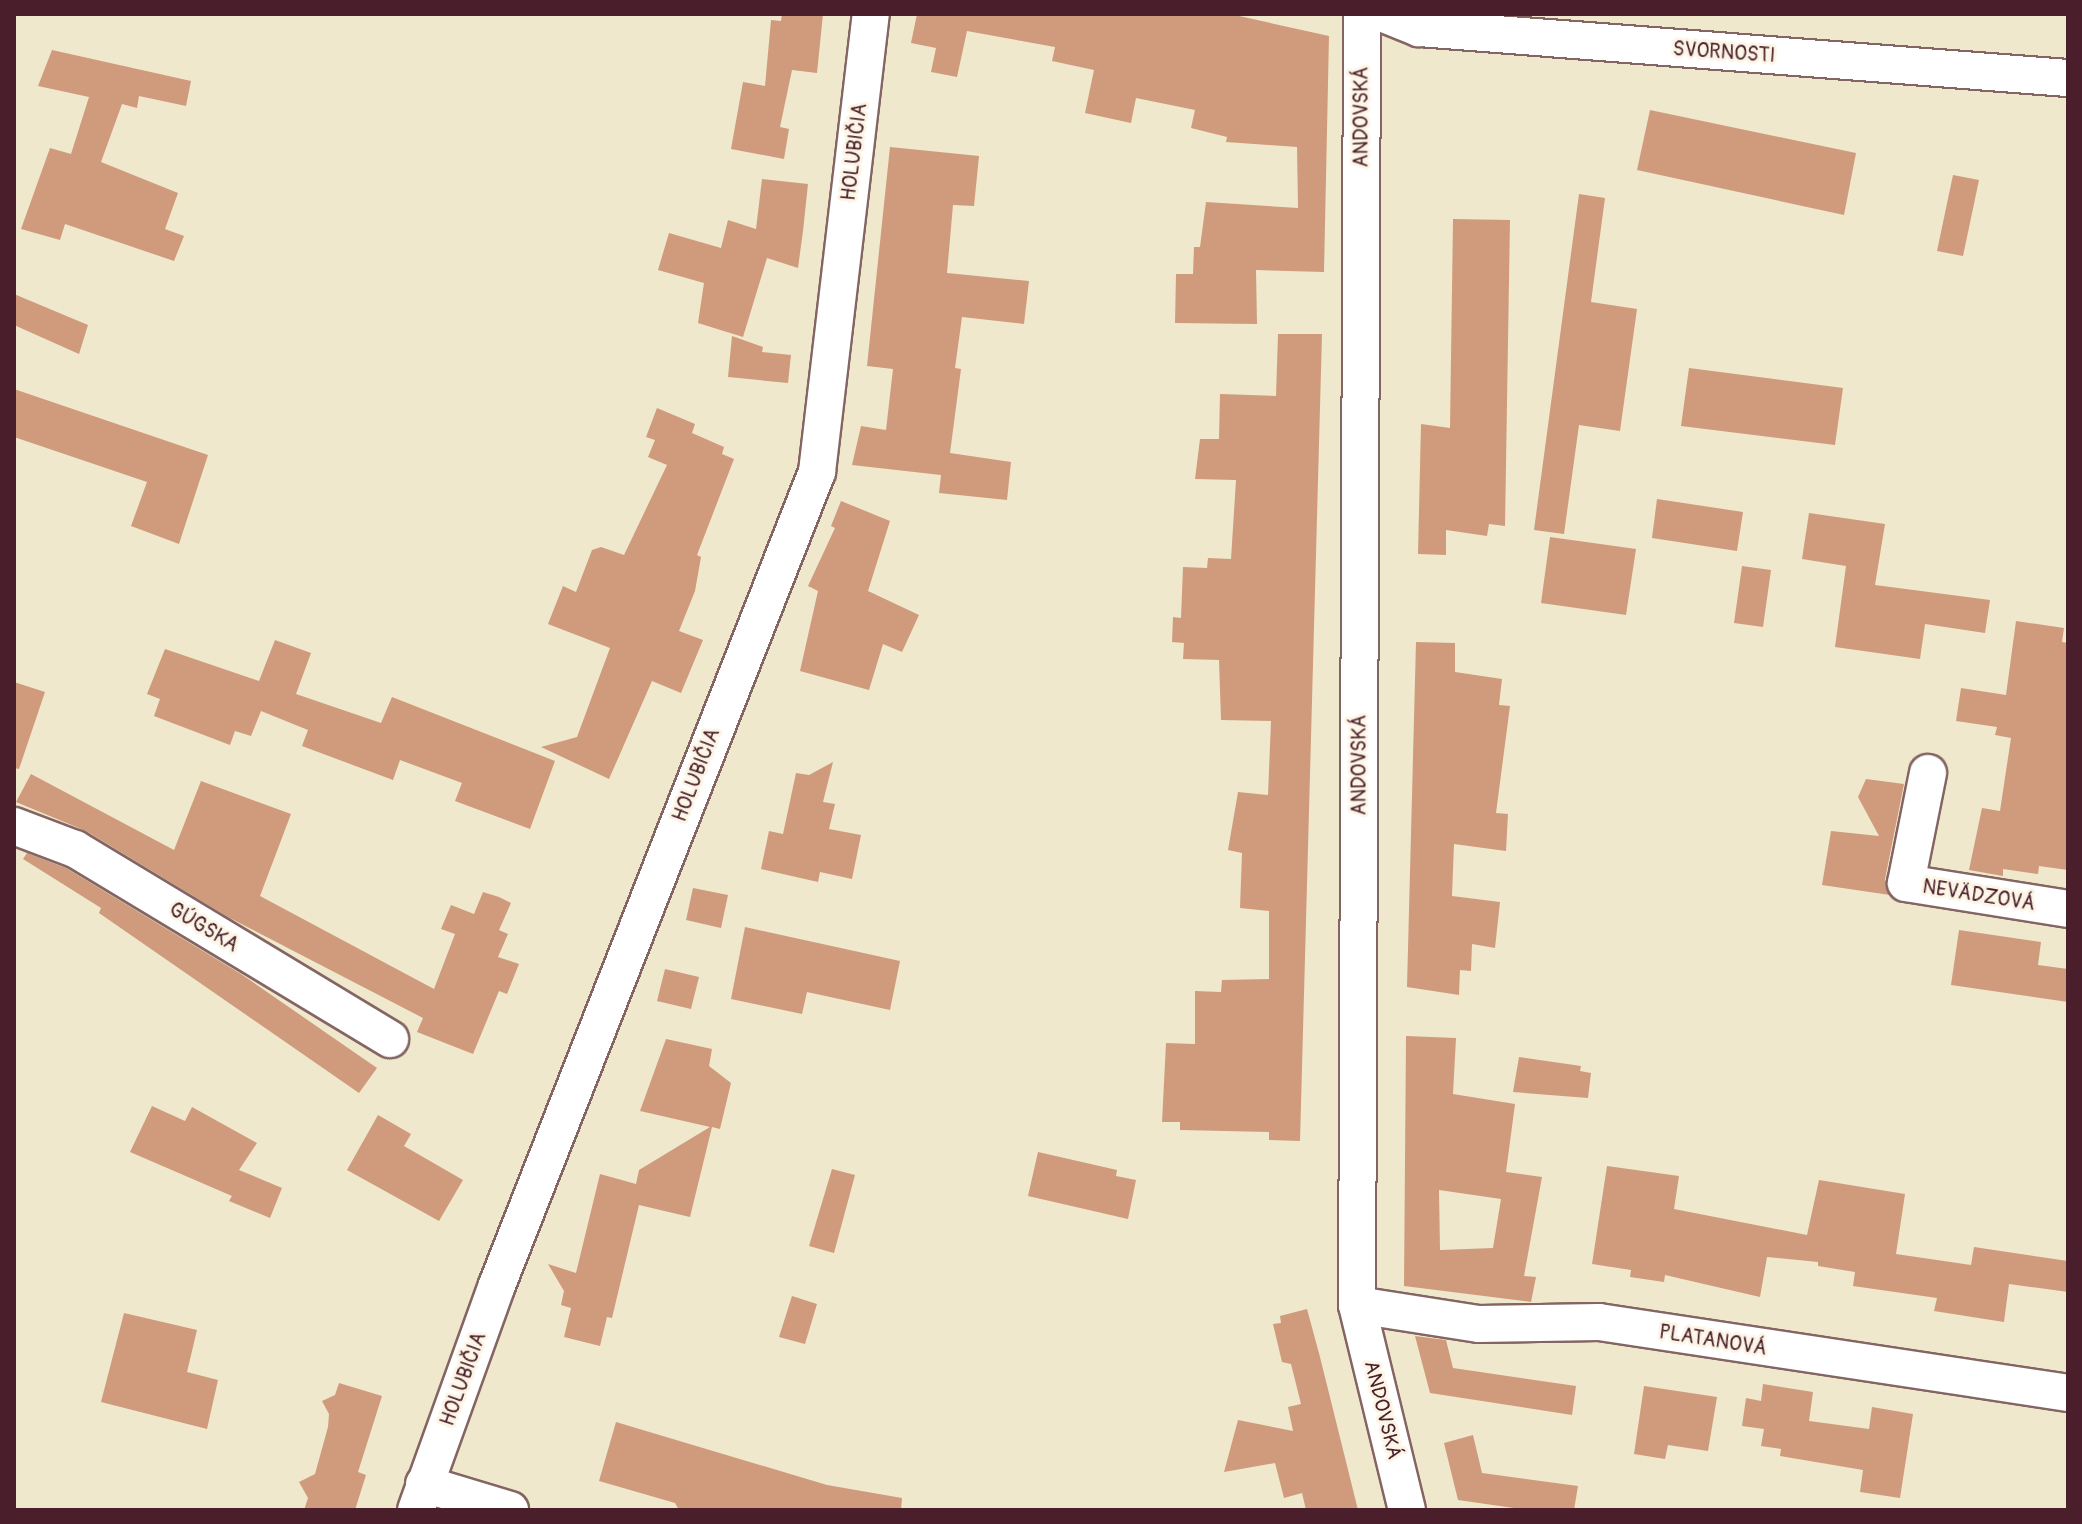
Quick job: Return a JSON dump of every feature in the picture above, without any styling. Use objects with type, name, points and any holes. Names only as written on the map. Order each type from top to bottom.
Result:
[{"type":"street","name":"HOLUBIČIA","points":[[420,1497],[503,1270],[817,472],[871,14]]},
{"type":"street","name":"ANDOVSKÁ","points":[[1362,14],[1357,1305],[1407,1510]]},
{"type":"street","name":"SVORNOSTI","points":[[1384,14],[1419,28],[2068,78]]},
{"type":"street","name":"NEVÄDZOVÁ","points":[[1928,773],[1906,883],[2068,909]]},
{"type":"street","name":"GÚGSKA","points":[[14,826],[75,849],[390,1039]]},
{"type":"street","name":"PLATANOVÁ","points":[[1357,1305],[1479,1324],[1599,1322],[2068,1393]]},
{"type":"street","points":[[420,1497],[510,1510]]},
{"type":"building","points":[[782,14],[823,14],[817,73],[792,70],[780,127],[789,129],[784,159],[731,149],[743,82],[765,86],[771,20],[781,21]]},
{"type":"building","points":[[917,14],[1230,14],[1329,36],[1324,272],[1256,270],[1257,324],[1175,323],[1176,274],[1193,274],[1194,247],[1200,247],[1206,202],[1298,208],[1297,147],[1226,142],[1227,137],[1191,128],[1195,110],[1136,98],[1131,123],[1085,113],[1094,70],[1052,61],[1055,47],[967,31],[957,77],[931,72],[936,48],[911,43]]},
{"type":"building","points":[[52,50],[191,81],[186,106],[139,96],[137,108],[122,104],[101,162],[178,193],[165,229],[184,236],[174,261],[65,224],[60,240],[21,229],[50,148],[71,154],[89,97],[38,86]]},
{"type":"building","points":[[1650,110],[1856,153],[1844,215],[1637,170]]},
{"type":"building","points":[[890,147],[979,156],[974,206],[953,205],[947,273],[1029,281],[1024,324],[962,317],[955,368],[961,369],[950,453],[1011,462],[1007,500],[939,493],[941,475],[852,465],[861,426],[886,430],[893,369],[867,366]]},
{"type":"building","points":[[1953,175],[1979,180],[1963,256],[1937,251]]},
{"type":"building","points":[[762,179],[808,184],[803,231],[798,268],[767,258],[743,337],[698,323],[704,283],[658,270],[669,233],[721,248],[728,220],[756,229]]},
{"type":"building","points":[[1579,194],[1605,198],[1591,302],[1637,309],[1620,431],[1579,425],[1564,534],[1534,530]]},
{"type":"building","points":[[1453,219],[1510,220],[1505,526],[1489,524],[1487,536],[1446,530],[1446,555],[1418,554],[1421,424],[1450,428]]},
{"type":"building","points":[[14,294],[88,325],[79,354],[14,325]]},
{"type":"building","points":[[1278,334],[1322,334],[1300,1141],[1269,1140],[1269,1132],[1180,1130],[1180,1122],[1162,1122],[1166,1043],[1195,1044],[1195,991],[1221,992],[1222,980],[1269,979],[1269,911],[1240,908],[1242,853],[1228,850],[1238,792],[1268,795],[1271,721],[1221,720],[1219,660],[1183,659],[1184,643],[1172,642],[1173,617],[1181,618],[1183,567],[1207,568],[1208,558],[1231,559],[1236,480],[1195,479],[1200,439],[1219,439],[1220,394],[1276,396]]},
{"type":"building","points":[[732,336],[763,347],[762,352],[791,355],[788,383],[728,377]]},
{"type":"building","points":[[1689,368],[1843,388],[1835,445],[1681,426]]},
{"type":"building","points":[[14,389],[208,455],[179,544],[131,526],[147,482],[14,437]]},
{"type":"building","points":[[657,408],[695,424],[692,433],[724,447],[722,454],[734,459],[697,555],[701,557],[695,591],[679,631],[703,640],[681,693],[652,681],[609,779],[541,747],[577,737],[610,648],[548,624],[563,586],[576,592],[592,550],[601,547],[624,555],[667,465],[648,457],[655,440],[646,437]]},
{"type":"building","points":[[1657,499],[1743,512],[1737,551],[1652,538]]},
{"type":"building","points":[[841,501],[890,521],[868,591],[919,615],[902,652],[883,644],[869,690],[800,671],[818,591],[808,586],[835,528],[831,526]]},
{"type":"building","points":[[1809,513],[1885,524],[1875,585],[1990,600],[1985,633],[1925,624],[1920,659],[1835,647],[1846,566],[1802,559]]},
{"type":"building","points":[[1550,537],[1636,549],[1626,615],[1541,603]]},
{"type":"building","points":[[1742,566],[1771,570],[1763,627],[1734,623]]},
{"type":"building","points":[[2016,621],[2064,628],[2062,642],[2068,643],[2068,870],[2039,866],[2038,874],[2003,869],[2003,876],[1969,870],[1982,808],[2000,811],[2011,738],[1995,735],[1997,727],[1956,721],[1961,688],[2006,695]]},
{"type":"building","points":[[275,640],[311,653],[296,694],[381,723],[392,697],[555,761],[530,829],[455,801],[462,783],[400,760],[393,780],[302,746],[308,730],[261,711],[251,736],[235,731],[230,745],[154,716],[160,699],[147,694],[165,649],[259,681]]},
{"type":"building","points":[[1416,642],[1455,643],[1455,672],[1502,679],[1499,705],[1510,706],[1496,813],[1508,814],[1506,851],[1454,844],[1452,896],[1500,902],[1495,948],[1472,944],[1471,971],[1460,970],[1459,995],[1407,987]]},
{"type":"building","points":[[14,682],[45,692],[19,769],[14,768]]},
{"type":"building","points":[[833,762],[823,802],[835,804],[829,829],[861,835],[852,879],[820,872],[818,882],[761,869],[769,831],[783,834],[796,773],[809,775]]},
{"type":"building","points":[[31,774],[174,850],[201,781],[291,814],[260,896],[434,989],[455,934],[441,929],[451,905],[474,914],[483,892],[499,897],[511,903],[499,930],[508,934],[498,957],[519,964],[507,994],[499,991],[473,1054],[417,1032],[423,1018],[228,917],[86,831],[16,802]]},
{"type":"building","points":[[1866,779],[1904,784],[1885,879],[1890,895],[1822,885],[1831,831],[1879,836],[1858,797]]},
{"type":"building","points":[[27,853],[66,868],[241,974],[377,1068],[359,1093],[99,913],[101,908],[23,859]]},
{"type":"building","points":[[693,888],[728,895],[721,928],[686,920]]},
{"type":"building","points":[[745,927],[900,961],[890,1010],[807,992],[802,1014],[731,999]]},
{"type":"building","points":[[1959,930],[2041,942],[2038,965],[2068,969],[2068,1002],[1951,985]]},
{"type":"building","points":[[665,969],[699,977],[691,1009],[657,1001]]},
{"type":"building","points":[[1406,1036],[1456,1038],[1453,1094],[1515,1104],[1506,1172],[1542,1177],[1524,1276],[1536,1277],[1531,1302],[1404,1286]],"holes":[[[1439,1190],[1501,1199],[1493,1248],[1440,1250]]]},
{"type":"building","points":[[666,1039],[712,1049],[709,1066],[731,1083],[720,1129],[712,1127],[690,1217],[639,1205],[612,1318],[607,1317],[600,1346],[564,1337],[571,1308],[561,1305],[564,1291],[548,1264],[576,1273],[600,1174],[636,1184],[639,1170],[710,1127],[640,1111]]},
{"type":"building","points":[[1519,1057],[1581,1066],[1580,1071],[1591,1073],[1588,1098],[1513,1092]]},
{"type":"building","points":[[152,1106],[185,1121],[192,1107],[257,1143],[239,1170],[282,1188],[270,1218],[229,1201],[232,1196],[130,1152]]},
{"type":"building","points":[[378,1115],[411,1134],[404,1146],[463,1180],[439,1221],[347,1170]]},
{"type":"building","points":[[1038,1152],[1117,1170],[1116,1176],[1136,1180],[1128,1219],[1028,1196]]},
{"type":"building","points":[[1607,1166],[1679,1176],[1674,1209],[1807,1235],[1819,1180],[1905,1194],[1896,1254],[1971,1265],[1974,1247],[2068,1261],[2068,1292],[2009,1284],[2004,1322],[1934,1311],[1937,1298],[1853,1286],[1855,1272],[1818,1266],[1818,1262],[1767,1257],[1760,1297],[1665,1275],[1664,1282],[1630,1277],[1631,1270],[1592,1264]]},
{"type":"building","points":[[832,1169],[855,1175],[834,1253],[809,1246]]},
{"type":"building","points":[[792,1296],[817,1304],[805,1344],[779,1337]]},
{"type":"building","points":[[1307,1309],[1358,1510],[1306,1510],[1302,1493],[1284,1498],[1275,1463],[1224,1472],[1238,1420],[1293,1431],[1288,1407],[1301,1404],[1291,1364],[1282,1362],[1273,1324],[1281,1323],[1280,1316]]},
{"type":"building","points":[[124,1313],[197,1330],[187,1372],[218,1380],[207,1429],[101,1402]]},
{"type":"building","points":[[1415,1336],[1446,1340],[1453,1368],[1576,1386],[1572,1415],[1430,1393]]},
{"type":"building","points":[[339,1383],[382,1396],[358,1472],[366,1475],[355,1510],[304,1510],[308,1498],[299,1482],[315,1474],[328,1427],[329,1414],[322,1401],[335,1395]]},
{"type":"building","points":[[1763,1384],[1813,1392],[1809,1421],[1869,1429],[1872,1407],[1913,1414],[1900,1498],[1860,1492],[1863,1470],[1780,1456],[1781,1449],[1761,1446],[1764,1429],[1742,1426],[1746,1398],[1761,1401]]},
{"type":"building","points":[[1644,1386],[1717,1397],[1708,1451],[1668,1445],[1665,1459],[1634,1454]]},
{"type":"building","points":[[616,1422],[827,1485],[902,1498],[901,1510],[679,1510],[675,1503],[599,1481]]},
{"type":"building","points":[[1473,1435],[1482,1473],[1578,1486],[1574,1510],[1527,1510],[1458,1500],[1444,1443]]}]
